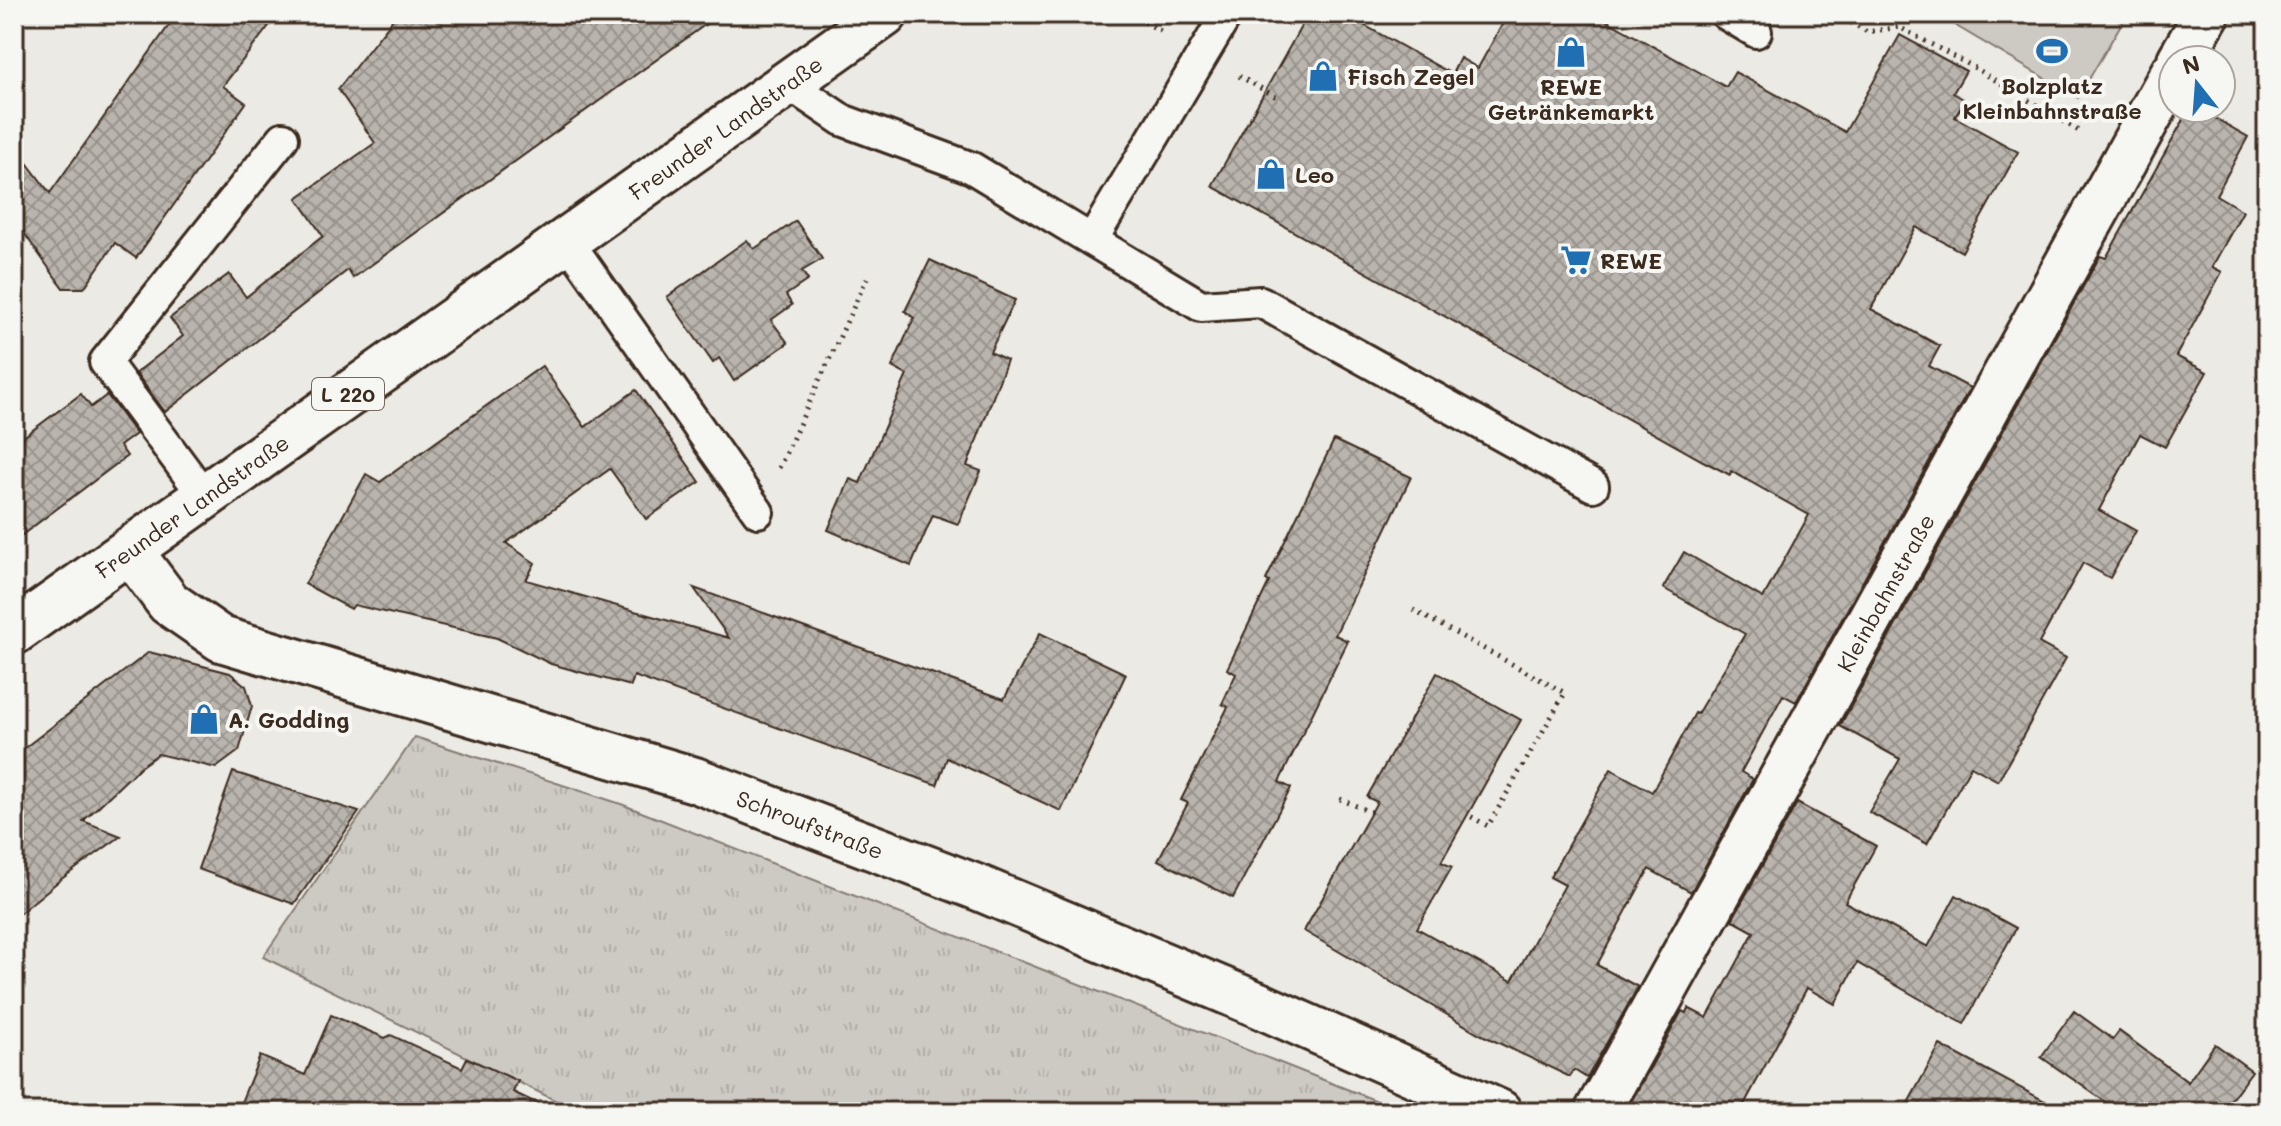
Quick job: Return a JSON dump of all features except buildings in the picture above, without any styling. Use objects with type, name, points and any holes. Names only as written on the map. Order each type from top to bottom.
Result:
[{"type":"street","name":"Freunder Landstraße","points":[[14,632],[885,14]]},
{"type":"street","points":[[2189,44],[2207,14]]},
{"type":"street","name":"Kleinbahnstraße","points":[[1597,1112],[2157,101]]},
{"type":"street","name":"Schroufstraße","points":[[130,551],[169,603],[221,639],[695,780],[979,888],[1259,1005],[1499,1112]]},
{"type":"lane","points":[[1092,240],[1227,14]]},
{"type":"lane","points":[[1726,14],[1756,32]]},
{"type":"lane","points":[[789,84],[842,120],[972,168],[1201,306],[1261,302],[1593,486]]},
{"type":"lane","points":[[205,497],[105,362],[283,138]]},
{"type":"lane","points":[[567,240],[758,512]]},
{"type":"path","points":[[1837,14],[1867,32],[1899,27],[1977,69],[2124,159]]},
{"type":"path","points":[[758,512],[867,278]]},
{"type":"path","points":[[1413,610],[1565,693],[1488,826],[1468,815]]},
{"type":"path","points":[[1340,799],[1371,812]]},
{"type":"green space","name":"Bolzplatz Kleinbahnstraße","points":[[1936,14],[2127,14],[2078,98]]},
{"type":"green space","points":[[415,737],[621,804],[1405,1112],[572,1112],[573,1109],[263,957]]},
{"type":"place","name":"Bolzplatz Kleinbahnstraße","points":[[2052,51]]},
{"type":"place","name":"REWE Getränkemarkt","points":[[1571,52]]},
{"type":"place","name":"Fisch Zegel","points":[[1323,76]]},
{"type":"place","name":"Leo","points":[[1271,174]]},
{"type":"place","name":"REWE","points":[[1576,260]]},
{"type":"place","name":"A. Godding","points":[[204,719]]}]
